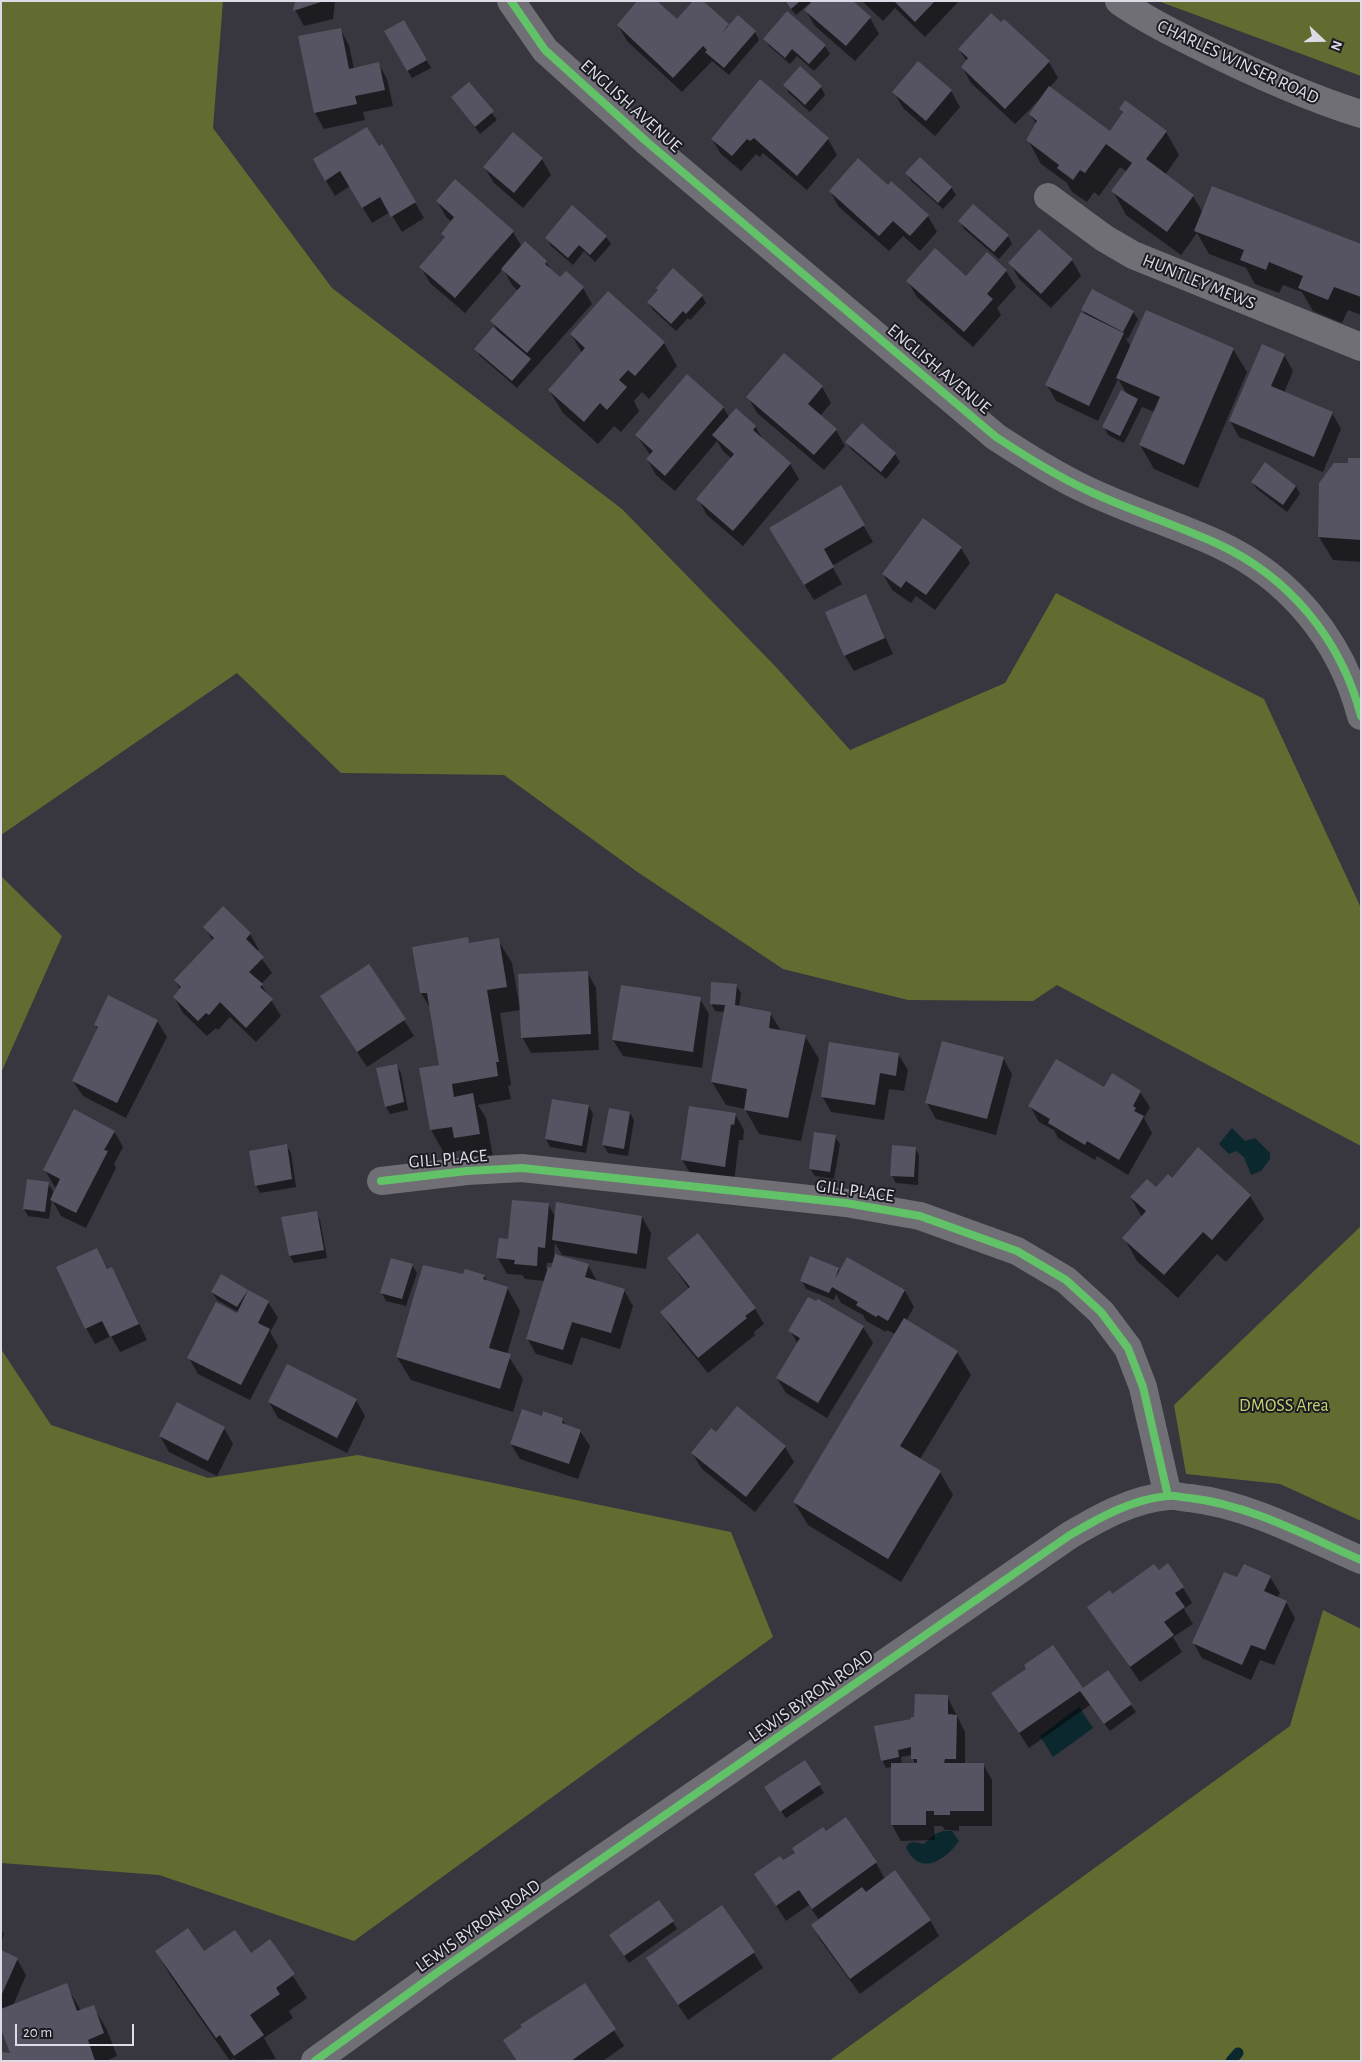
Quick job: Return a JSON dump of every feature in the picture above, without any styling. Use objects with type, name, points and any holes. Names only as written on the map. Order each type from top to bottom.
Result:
[{"type":"street","name":"ENGLISH AVENUE","points":[[511,1],[545,50],[647,142],[996,438],[1048,470],[1091,492],[1218,544],[1266,571],[1297,600],[1322,629],[1340,662],[1361,716]]},
{"type":"street","name":"CHARLES WINSER ROAD","points":[[1119,1],[1138,15],[1228,61],[1317,100],[1361,114]]},
{"type":"street","name":"HUNTLEY MEWS","points":[[1048,197],[1104,238],[1133,255],[1361,347]]},
{"type":"street","name":"GILL PLACE","points":[[381,1181],[467,1171],[522,1168],[846,1203],[920,1216],[1017,1251],[1066,1280],[1101,1312],[1128,1348],[1143,1387],[1168,1496]]},
{"type":"street","name":"LEWIS BYRON ROAD","points":[[315,2061],[438,1972],[1070,1535],[1105,1514],[1138,1503],[1168,1496],[1214,1501],[1258,1515],[1361,1560]]},
{"type":"green space","points":[[1,1],[223,1],[213,128],[332,288],[622,509],[776,667],[850,750],[1005,683],[1056,593],[1264,699],[1361,908],[1361,1146],[1057,985],[1033,1001],[908,1000],[783,969],[636,871],[504,775],[341,773],[237,673],[1,835]]},
{"type":"green space","points":[[1158,1],[1361,1],[1361,76]]},
{"type":"green space","points":[[1,876],[62,936],[1,1073]]},
{"type":"green space","name":"DMOSS Area","points":[[1361,1226],[1361,1521],[1280,1484],[1186,1474],[1174,1405]]},
{"type":"green space","points":[[1,1349],[51,1425],[208,1478],[358,1455],[731,1532],[773,1637],[354,1941],[159,1875],[1,1863]]},
{"type":"green space","points":[[1323,1610],[1361,1629],[1361,2061],[829,2061],[1290,1726]]},
{"type":"water","points":[[1232,1128],[1245,1141],[1255,1138],[1270,1153],[1270,1159],[1261,1171],[1251,1175],[1244,1157],[1236,1151],[1229,1154],[1219,1144]]},
{"type":"water","points":[[1079,1707],[1093,1728],[1053,1757],[1040,1736]]},
{"type":"water","points":[[943,1831],[952,1831],[959,1841],[947,1855],[940,1860],[925,1864],[918,1862],[911,1856],[906,1847],[909,1843],[924,1844],[935,1834]]},
{"type":"building","points":[[295,1],[324,1],[293,11]]},
{"type":"building","points":[[637,1],[657,1],[677,19],[693,1],[703,1],[729,24],[721,34],[738,15],[756,31],[724,68],[705,52],[707,50],[703,46],[673,78],[617,25]]},
{"type":"building","points":[[785,1],[800,1],[791,9]]},
{"type":"building","points":[[812,1],[853,1],[871,17],[846,46],[804,10]]},
{"type":"building","points":[[894,1],[935,1],[915,22]]},
{"type":"building","points":[[787,11],[826,45],[809,64],[792,49],[785,58],[763,39]]},
{"type":"building","points":[[991,13],[1001,22],[1004,19],[1050,61],[1005,109],[961,67],[968,58],[958,49]]},
{"type":"building","points":[[404,20],[427,60],[407,71],[384,31]]},
{"type":"building","points":[[341,28],[349,69],[379,62],[385,90],[355,96],[357,104],[314,113],[298,36]]},
{"type":"building","points":[[918,61],[952,90],[926,121],[892,92]]},
{"type":"building","points":[[800,66],[822,86],[805,105],[783,85]]},
{"type":"building","points":[[760,79],[829,138],[797,176],[754,138],[750,141],[747,139],[732,156],[711,139]]},
{"type":"building","points":[[469,82],[494,111],[475,127],[451,97]]},
{"type":"building","points":[[1049,86],[1110,131],[1123,112],[1119,109],[1125,100],[1167,131],[1146,159],[1194,195],[1167,232],[1111,191],[1132,163],[1106,144],[1085,173],[1080,170],[1073,180],[1057,168],[1059,165],[1026,140],[1037,121],[1029,114]]},
{"type":"building","points":[[367,127],[379,146],[382,144],[416,202],[391,217],[380,197],[362,208],[340,171],[325,181],[313,159]]},
{"type":"building","points":[[513,132],[543,158],[514,193],[483,167]]},
{"type":"building","points":[[920,157],[952,187],[938,203],[905,173]]},
{"type":"building","points":[[858,158],[888,185],[891,181],[929,215],[910,236],[893,221],[879,236],[829,191]]},
{"type":"building","points":[[455,179],[514,231],[455,298],[419,267],[445,237],[441,234],[454,217],[436,201]]},
{"type":"building","points":[[1212,186],[1361,244],[1361,297],[1334,287],[1328,300],[1298,288],[1303,276],[1269,262],[1266,270],[1240,260],[1244,250],[1194,231]]},
{"type":"building","points":[[973,204],[1009,235],[994,252],[958,221]]},
{"type":"building","points":[[572,205],[607,236],[590,255],[579,245],[568,258],[545,238]]},
{"type":"building","points":[[1039,229],[1073,259],[1041,294],[1008,263]]},
{"type":"building","points":[[525,241],[547,261],[545,264],[560,277],[566,271],[584,287],[527,353],[490,321],[521,286],[501,269]]},
{"type":"building","points":[[935,248],[966,276],[987,252],[1007,270],[987,294],[993,299],[964,332],[906,281]]},
{"type":"building","points":[[673,268],[703,295],[686,314],[683,311],[671,324],[647,302]]},
{"type":"building","points":[[1092,289],[1134,311],[1123,332],[1081,310]]},
{"type":"building","points":[[608,291],[665,342],[635,376],[628,370],[619,380],[627,387],[607,410],[600,403],[584,422],[548,390],[585,348],[570,334]]},
{"type":"building","points":[[1146,310],[1234,348],[1184,465],[1139,445],[1160,397],[1116,378]]},
{"type":"building","points":[[1081,312],[1124,333],[1089,406],[1045,385]]},
{"type":"building","points":[[493,327],[531,359],[512,381],[474,349]]},
{"type":"building","points":[[1262,344],[1285,354],[1271,386],[1333,412],[1314,457],[1229,421]]},
{"type":"building","points":[[784,353],[823,386],[808,404],[837,429],[814,455],[746,397]]},
{"type":"building","points":[[687,374],[724,407],[665,476],[646,459],[653,451],[635,435]]},
{"type":"building","points":[[1121,390],[1138,399],[1120,436],[1102,427]]},
{"type":"building","points":[[736,408],[756,426],[753,430],[791,463],[733,531],[696,499],[734,454],[712,435]]},
{"type":"building","points":[[862,423],[896,453],[881,472],[845,442]]},
{"type":"building","points":[[1348,458],[1361,458],[1361,540],[1318,537],[1319,483],[1334,463],[1348,463]]},
{"type":"building","points":[[1265,462],[1296,486],[1283,505],[1251,482]]},
{"type":"building","points":[[841,485],[865,525],[824,549],[834,567],[804,585],[769,528]]},
{"type":"building","points":[[923,518],[962,547],[926,595],[906,581],[901,588],[882,574]]},
{"type":"building","points":[[866,594],[885,638],[844,656],[825,612]]},
{"type":"building","points":[[223,906],[251,933],[246,939],[264,957],[249,972],[263,984],[260,987],[273,999],[246,1028],[220,1002],[209,1015],[206,1013],[198,1021],[173,997],[181,987],[174,980],[214,938],[203,927]]},
{"type":"building","points":[[468,937],[469,943],[499,938],[507,987],[487,990],[499,1062],[496,1062],[498,1076],[452,1084],[454,1097],[473,1093],[480,1134],[454,1138],[452,1127],[430,1130],[419,1068],[439,1065],[427,993],[420,993],[412,947]]},
{"type":"building","points":[[369,964],[406,1019],[357,1052],[320,996]]},
{"type":"building","points":[[588,971],[591,1034],[521,1038],[518,974]]},
{"type":"building","points":[[711,982],[737,984],[735,1005],[771,1012],[769,1028],[806,1035],[788,1118],[744,1110],[747,1089],[711,1082],[725,1005],[710,1004]]},
{"type":"building","points":[[621,985],[701,997],[693,1052],[612,1040]]},
{"type":"building","points":[[108,995],[158,1020],[117,1103],[72,1081],[98,1027],[94,1025]]},
{"type":"building","points":[[942,1041],[1004,1057],[987,1119],[925,1103]]},
{"type":"building","points":[[829,1042],[899,1053],[896,1076],[880,1073],[875,1105],[821,1097]]},
{"type":"building","points":[[1056,1059],[1104,1087],[1112,1073],[1141,1091],[1133,1106],[1136,1108],[1134,1111],[1144,1116],[1119,1160],[1087,1141],[1085,1145],[1048,1123],[1050,1119],[1028,1106]]},
{"type":"building","points":[[397,1064],[404,1102],[385,1107],[376,1068]]},
{"type":"building","points":[[552,1099],[589,1105],[582,1146],[545,1139]]},
{"type":"building","points":[[689,1106],[736,1113],[734,1125],[731,1124],[725,1167],[681,1160]]},
{"type":"building","points":[[609,1108],[630,1112],[624,1149],[602,1145]]},
{"type":"building","points":[[74,1109],[115,1131],[104,1150],[108,1151],[76,1213],[50,1200],[60,1179],[43,1170]]},
{"type":"building","points":[[814,1132],[836,1135],[830,1172],[809,1169]]},
{"type":"building","points":[[287,1144],[292,1179],[255,1186],[249,1151]]},
{"type":"building","points":[[892,1145],[916,1147],[914,1177],[890,1176]]},
{"type":"building","points":[[1198,1147],[1251,1195],[1212,1240],[1203,1232],[1164,1275],[1122,1238],[1146,1211],[1130,1197],[1147,1179],[1156,1187],[1168,1174],[1172,1178]]},
{"type":"building","points":[[27,1179],[49,1182],[45,1212],[23,1209]]},
{"type":"building","points":[[512,1200],[549,1203],[545,1248],[538,1247],[537,1266],[514,1264],[515,1260],[496,1258],[499,1238],[508,1239]]},
{"type":"building","points":[[556,1202],[642,1216],[637,1254],[552,1240]]},
{"type":"building","points":[[317,1211],[324,1250],[289,1256],[281,1217]]},
{"type":"building","points":[[698,1233],[756,1308],[745,1316],[747,1318],[698,1358],[660,1312],[690,1287],[667,1258]]},
{"type":"building","points":[[97,1248],[107,1269],[112,1267],[139,1324],[110,1337],[102,1321],[85,1329],[56,1267]]},
{"type":"building","points":[[555,1254],[589,1264],[585,1277],[625,1289],[611,1333],[572,1322],[563,1350],[526,1339],[548,1267],[551,1268]]},
{"type":"building","points":[[810,1256],[839,1268],[835,1279],[847,1257],[905,1290],[888,1321],[878,1315],[876,1317],[856,1305],[858,1302],[832,1287],[829,1293],[800,1281]]},
{"type":"building","points":[[391,1258],[413,1264],[402,1299],[380,1293]]},
{"type":"building","points":[[423,1265],[463,1274],[465,1269],[485,1275],[483,1279],[508,1287],[489,1348],[511,1354],[500,1389],[396,1357]]},
{"type":"building","points":[[221,1274],[248,1290],[237,1307],[211,1292]]},
{"type":"building","points":[[248,1290],[269,1301],[258,1323],[270,1329],[241,1385],[187,1358],[216,1302],[237,1313]]},
{"type":"building","points":[[808,1297],[816,1301],[818,1299],[864,1326],[818,1403],[776,1378],[800,1338],[788,1331]]},
{"type":"building","points":[[904,1318],[958,1351],[900,1446],[941,1471],[888,1559],[793,1502]]},
{"type":"building","points":[[287,1364],[357,1399],[337,1438],[268,1402]]},
{"type":"building","points":[[177,1402],[225,1427],[208,1461],[159,1436]]},
{"type":"building","points":[[737,1406],[786,1446],[746,1497],[691,1453],[711,1428],[716,1432]]},
{"type":"building","points":[[522,1409],[542,1416],[543,1411],[563,1418],[562,1423],[581,1430],[569,1464],[510,1444]]},
{"type":"building","points":[[1168,1563],[1184,1587],[1175,1593],[1185,1607],[1164,1622],[1174,1635],[1130,1667],[1087,1607],[1110,1590],[1112,1594],[1154,1564],[1159,1570]]},
{"type":"building","points":[[1244,1564],[1271,1576],[1264,1591],[1287,1601],[1265,1650],[1251,1645],[1242,1665],[1192,1643],[1224,1572],[1237,1577]]},
{"type":"building","points":[[1053,1645],[1083,1688],[1108,1670],[1132,1704],[1104,1724],[1080,1691],[1019,1733],[991,1693],[1026,1669],[1024,1665]]},
{"type":"building","points":[[915,1694],[948,1695],[948,1714],[957,1715],[956,1759],[945,1759],[944,1763],[984,1763],[984,1811],[950,1811],[950,1815],[934,1815],[934,1811],[926,1811],[926,1825],[891,1825],[891,1763],[917,1763],[917,1759],[911,1759],[911,1747],[898,1750],[899,1757],[881,1761],[874,1726],[914,1717]]},
{"type":"building","points":[[805,1760],[821,1784],[780,1812],[764,1787]]},
{"type":"building","points":[[846,1817],[877,1862],[812,1909],[799,1890],[776,1906],[754,1874],[780,1856],[783,1860],[795,1853],[792,1848],[823,1827],[826,1831]]},
{"type":"building","points":[[895,1870],[931,1920],[850,1979],[811,1925],[862,1887],[866,1892]]},
{"type":"building","points":[[659,1900],[674,1921],[624,1956],[609,1935]]},
{"type":"building","points":[[722,1905],[755,1952],[678,2005],[646,1958]]},
{"type":"building","points":[[188,1928],[204,1951],[235,1930],[251,1953],[270,1939],[295,1974],[276,1988],[280,1994],[250,2015],[264,2035],[234,2056],[220,2035],[216,2038],[155,1951]]},
{"type":"building","points":[[1,1950],[18,1958],[1,1996]]},
{"type":"building","points":[[67,1983],[77,2011],[94,2005],[104,2033],[88,2040],[95,2061],[1,2061],[1,2052],[10,2053],[1,2029],[1,2009]]},
{"type":"building","points":[[585,1983],[616,2029],[571,2061],[517,2061],[503,2040],[522,2027],[520,2025]]},
{"type":"waterway","points":[[1231,2061],[1238,2053]]},
{"type":"cycle path","points":[[511,1],[545,50],[647,142],[996,437],[1079,486],[1218,544],[1244,558],[1267,574],[1309,614],[1326,636],[1352,688],[1361,716]]},
{"type":"cycle path","points":[[381,1181],[467,1171],[522,1168],[846,1203],[920,1216],[1017,1251],[1066,1280],[1101,1312],[1128,1348],[1143,1387],[1168,1496]]},
{"type":"cycle path","points":[[315,2061],[438,1972],[1070,1535],[1104,1516],[1129,1505],[1168,1496],[1212,1502],[1256,1514],[1361,1560]]}]
